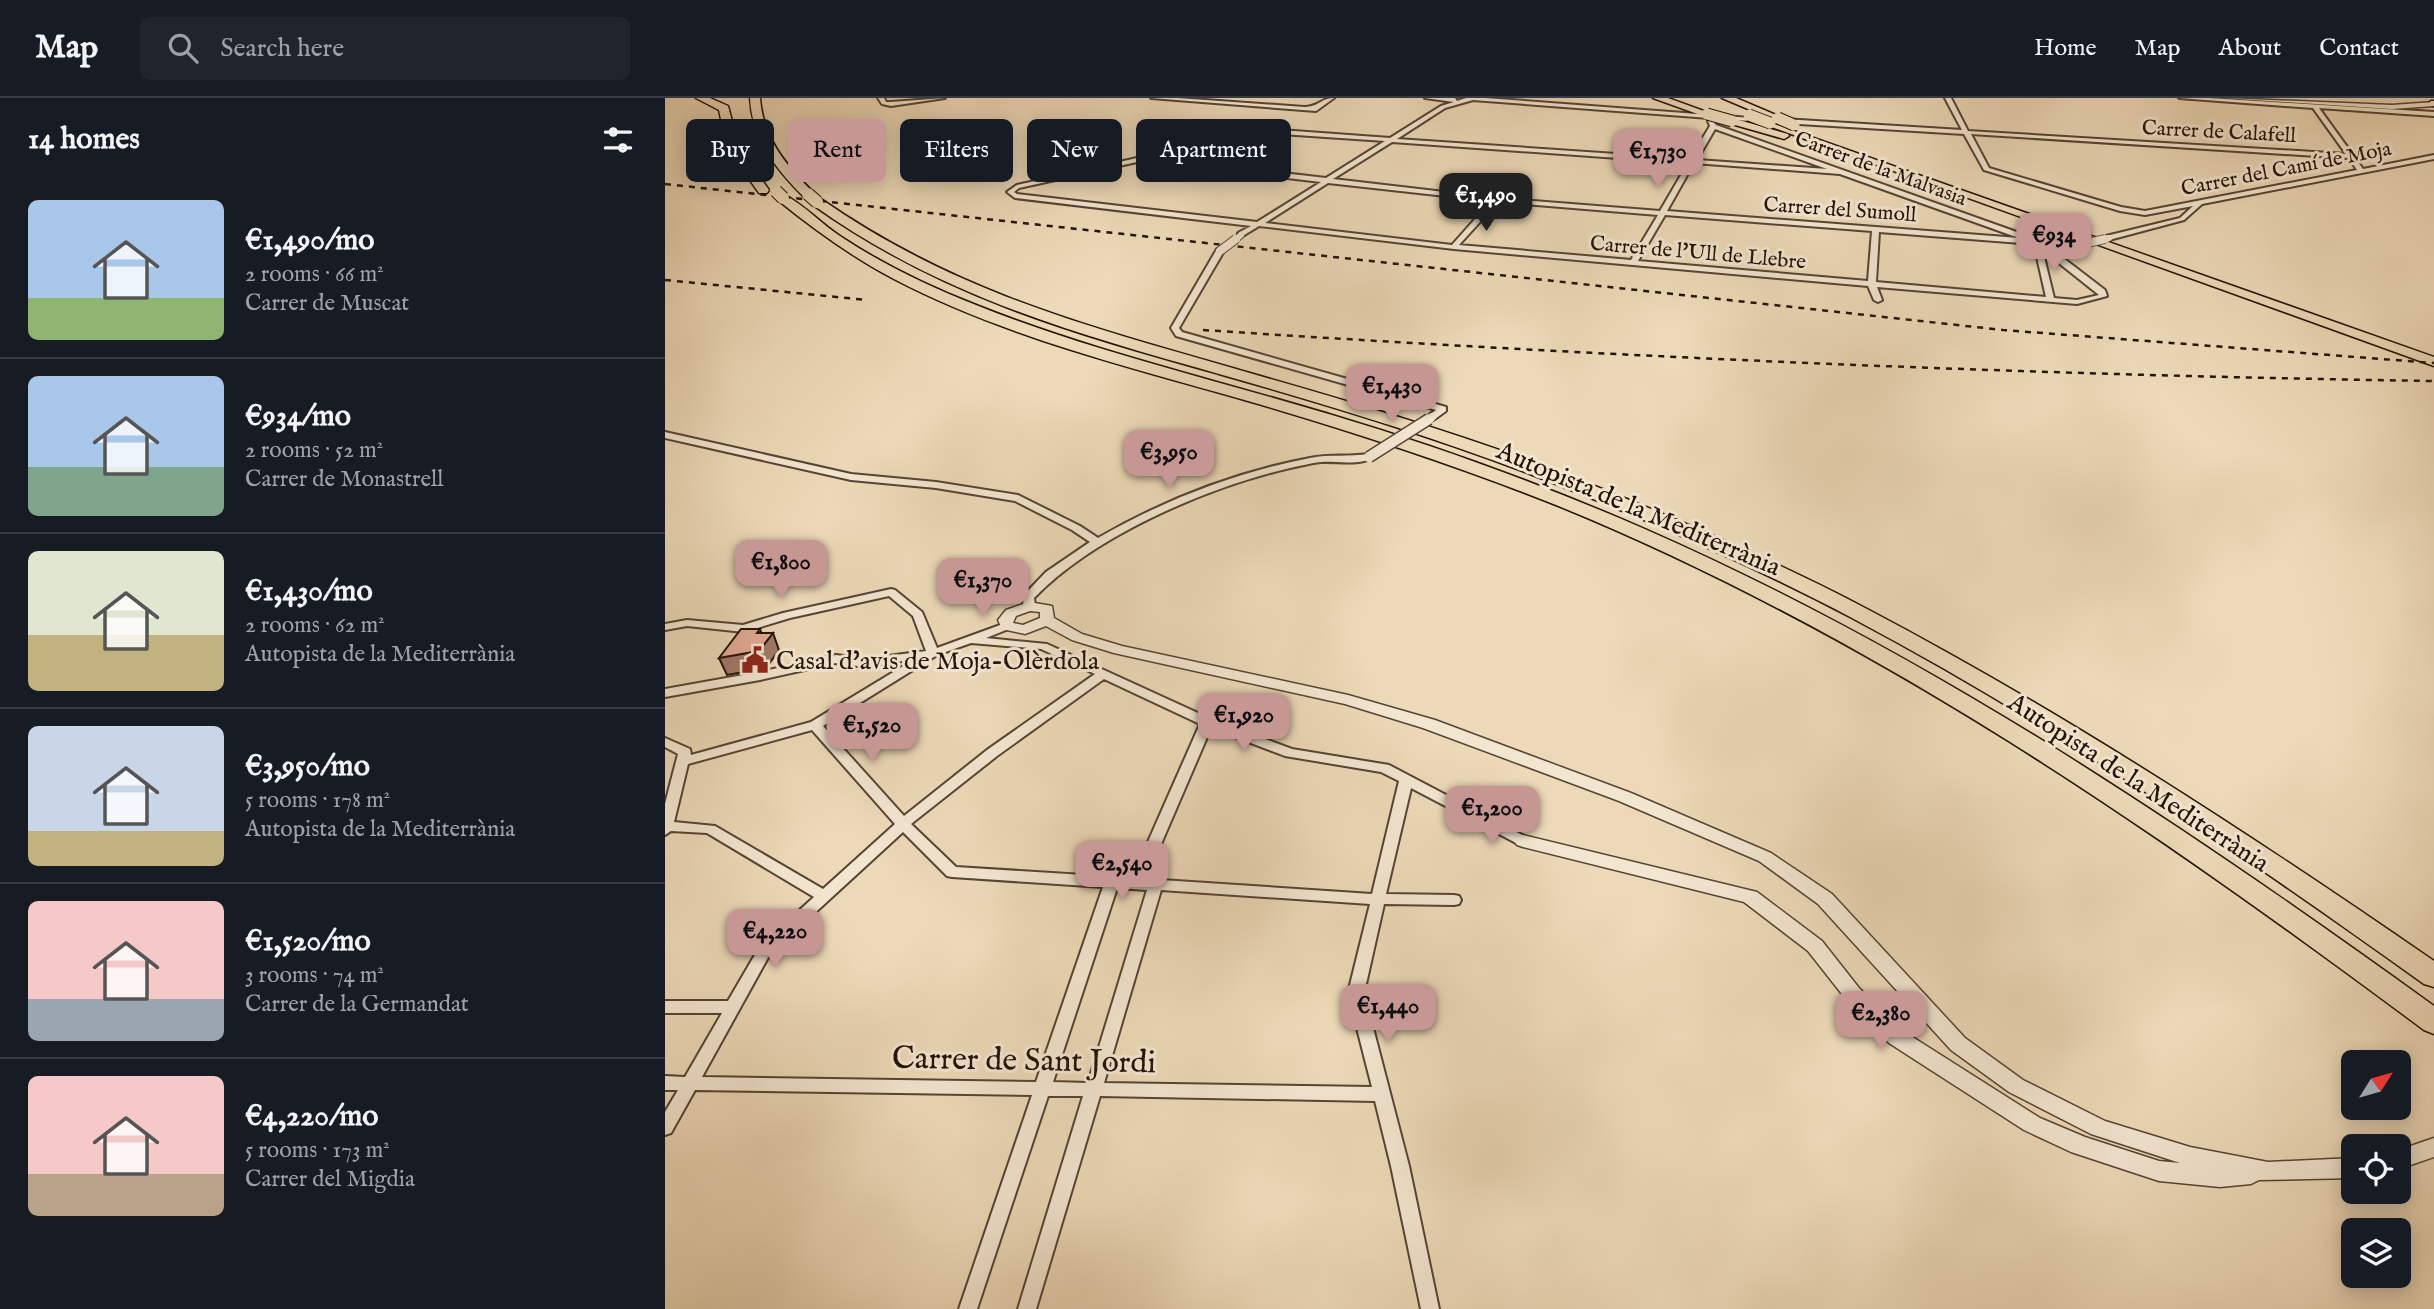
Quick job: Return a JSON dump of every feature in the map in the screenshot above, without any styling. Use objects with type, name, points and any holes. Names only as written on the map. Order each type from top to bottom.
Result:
[{"type":"highway","points":[[701,98],[724,108],[733,148],[787,197]]},
{"type":"highway","name":"Autopista de la Mediterrània","points":[[734,98],[739,139],[757,170],[840,242],[893,272],[981,311],[1098,352],[1387,437],[1465,465],[1639,533],[1756,588],[2007,726],[2220,865],[2434,1022]]},
{"type":"highway","name":"Autopista de la Mediterrània","points":[[755,98],[758,124],[767,145],[781,166],[787,197]]},
{"type":"highway","points":[[1658,98],[1709,116],[1811,144],[1893,173],[1930,181]]},
{"type":"highway","points":[[1727,98],[1774,121],[1930,181],[2434,362]]},
{"type":"highway","points":[[1714,102],[1749,116],[1794,125],[1900,166],[1930,181]]},
{"type":"highway","name":"Autopista de la Mediterrània","points":[[787,197],[895,253],[992,297],[1093,332],[1478,448],[1630,507],[1798,583],[1941,658],[2069,731],[2214,824],[2434,976]]},
{"type":"street","points":[[881,98],[887,104],[942,98]]},
{"type":"street","points":[[1154,98],[1304,109],[1315,109],[1331,98]]},
{"type":"street","points":[[1428,98],[1447,102],[1541,105]]},
{"type":"street","points":[[1461,101],[1472,98],[1498,98]]},
{"type":"street","points":[[1472,98],[1488,102]]},
{"type":"street","points":[[1515,98],[1541,105]]},
{"type":"street","points":[[1948,98],[1966,133]]},
{"type":"street","points":[[2182,98],[2314,106],[2432,108]]},
{"type":"street","points":[[2228,98],[2432,108]]},
{"type":"street","points":[[2291,98],[2432,108]]},
{"type":"street","points":[[1029,606],[1028,597],[1040,582],[1082,550],[1207,491],[1307,461],[1369,457],[1443,409],[1179,334],[1175,328],[1220,251],[1255,224],[1447,102]]},
{"type":"street","name":"Carrer de Calafell","points":[[1541,105],[2349,156]]},
{"type":"street","points":[[2314,106],[2362,172]]},
{"type":"street","points":[[1633,264],[1660,213],[1713,126],[1709,116]]},
{"type":"street","name":"Carrer de la Malvasia","points":[[1713,126],[2037,242]]},
{"type":"street","points":[[1291,133],[1841,172]]},
{"type":"street","name":"Carrer del Camí de Moja","points":[[1966,133],[1986,169],[2120,209],[2145,213],[2434,157]]},
{"type":"street","name":"Carrer de l'Ull de Llebre","points":[[1136,160],[1017,187],[1010,192],[1014,196],[1454,247],[2051,300]]},
{"type":"street","name":"Carrer del Sumoll","points":[[1291,178],[1496,200],[2037,242]]},
{"type":"street","points":[[1454,247],[1496,200]]},
{"type":"street","points":[[2037,242],[2051,300],[2090,301],[2103,296],[2102,292],[2058,258],[2058,250],[2182,219],[2200,203]]},
{"type":"street","points":[[1876,229],[1872,285],[1878,300]]},
{"type":"street","points":[[665,435],[851,477],[936,485],[1018,498],[1076,528],[1098,543]]},
{"type":"street","points":[[665,627],[687,623],[744,629],[787,615],[891,592],[918,614],[933,653]]},
{"type":"street","points":[[1048,621],[1047,609],[1029,606],[1011,612],[1005,620],[1017,633],[1207,722],[1290,752],[1384,768],[1523,841],[1750,897],[1815,946],[1852,993],[1896,1037],[2032,1124],[2079,1145],[2158,1171],[2220,1177],[2341,1169]]},
{"type":"street","points":[[665,693],[836,659],[865,663],[933,653],[971,640],[1032,629],[1048,621]]},
{"type":"street","points":[[1048,621],[1077,637],[1119,650],[1395,713],[1534,762],[1710,831],[1765,857],[1825,899],[1940,1027],[2016,1086],[2099,1128],[2146,1144],[2268,1172]]},
{"type":"street","points":[[971,640],[1017,633]]},
{"type":"street","points":[[682,762],[815,725],[933,653]]},
{"type":"street","points":[[665,1128],[765,950],[903,824],[992,753],[1103,674]]},
{"type":"street","points":[[1137,884],[1207,722]]},
{"type":"street","points":[[815,725],[903,824],[952,872],[1376,899],[1454,900]]},
{"type":"street","points":[[665,742],[685,752],[666,828],[709,829],[824,896]]},
{"type":"street","points":[[1406,780],[1356,993],[1382,1094],[1430,1309]]},
{"type":"street","points":[[968,1309],[1112,882]]},
{"type":"street","points":[[1027,1309],[1156,885]]},
{"type":"street","points":[[665,1007],[733,1007]]},
{"type":"street","name":"Carrer de Sant Jordi","points":[[665,1083],[1382,1094]]},
{"type":"street","points":[[2411,1156],[2434,1147]]},
{"type":"building","points":[[741,629],[760,629],[757,633],[773,633],[759,651],[719,658]]},
{"type":"railway","points":[[665,184],[2003,330],[2434,363]]},
{"type":"railway","points":[[665,280],[867,300]]},
{"type":"railway","points":[[1203,330],[1511,349],[1818,363],[2434,381]]},
{"type":"place","name":"Casal d'avis de Moja-Olèrdola","points":[[755,660]]}]
